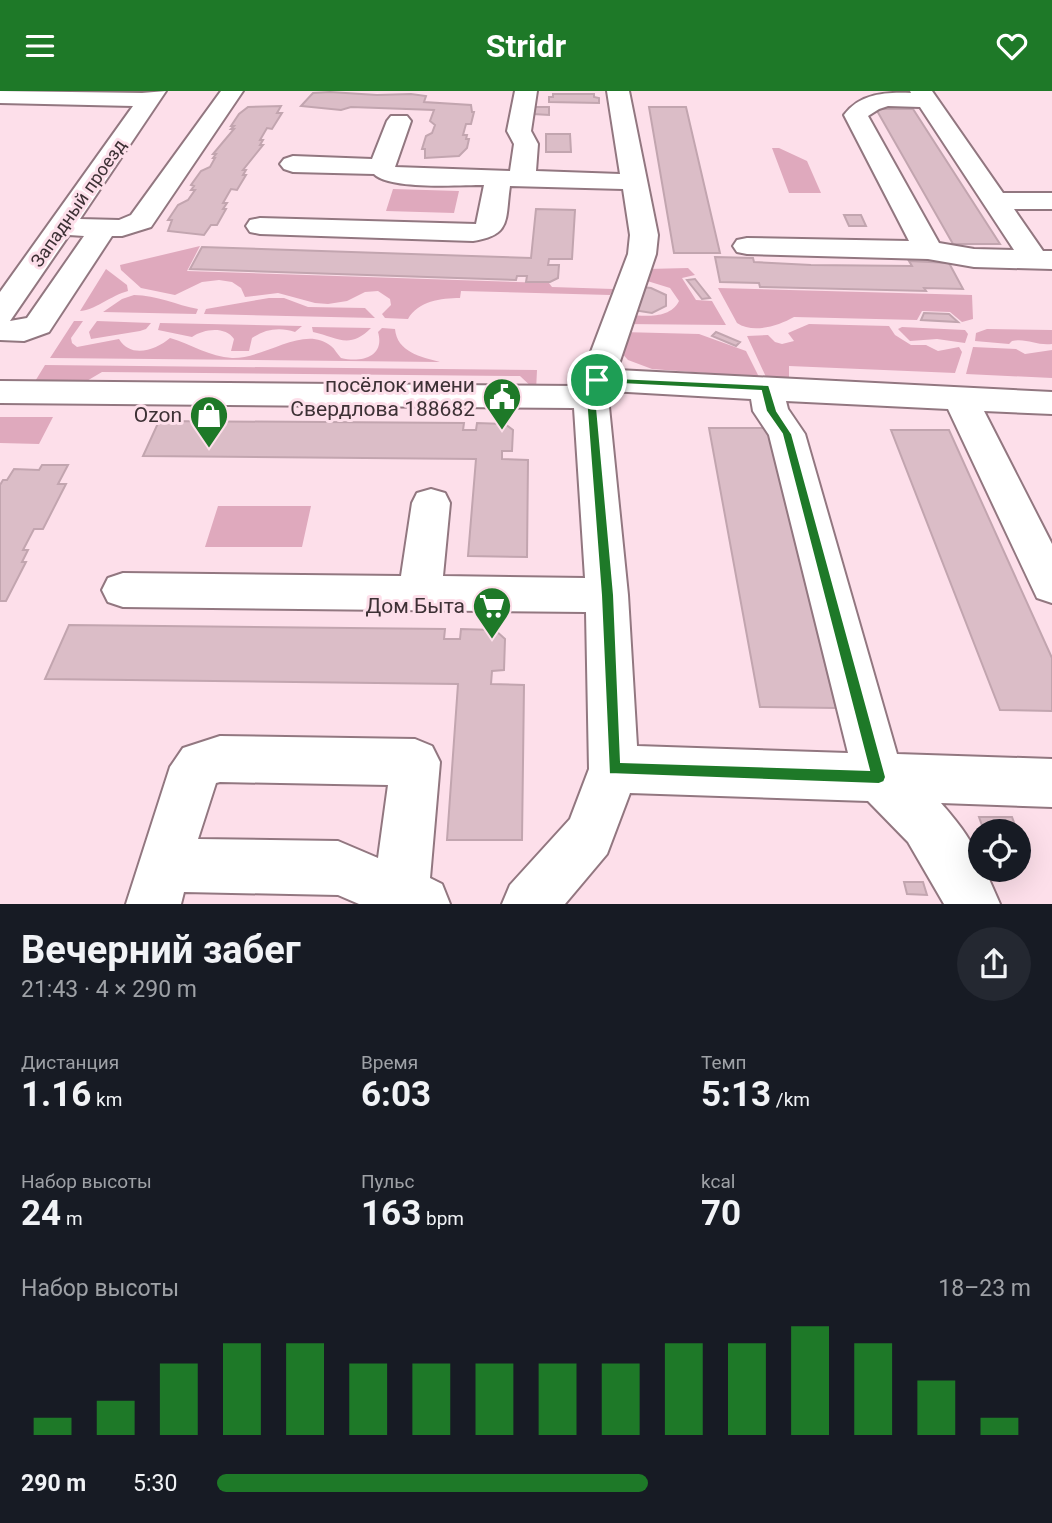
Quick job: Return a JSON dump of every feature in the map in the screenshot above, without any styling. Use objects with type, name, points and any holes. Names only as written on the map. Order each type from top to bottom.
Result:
[{"type":"street","points":[[61,227],[122,228],[141,221],[232,91]]},
{"type":"street","points":[[260,226],[473,233],[485,231],[491,225],[526,144],[519,131],[526,91]]},
{"type":"street","points":[[529,904],[589,836],[614,769],[607,595],[594,389],[642,254],[644,235],[618,91]]},
{"type":"street","points":[[16,94],[152,96]]},
{"type":"street","name":"Западный проезд","points":[[0,314],[12,281],[61,227],[152,96]]},
{"type":"street","points":[[928,250],[856,115],[864,105],[924,96],[995,201],[1043,259]]},
{"type":"street","points":[[399,121],[382,167],[385,173],[635,182]]},
{"type":"street","points":[[293,164],[382,167]]},
{"type":"street","points":[[995,201],[1052,201]]},
{"type":"street","points":[[0,330],[24,331],[38,325],[104,227]]},
{"type":"street","points":[[747,246],[928,250],[974,258],[1043,259]]},
{"type":"street","points":[[765,388],[772,411],[787,434],[879,777],[926,824],[956,870],[973,904]]},
{"type":"street","points":[[0,392],[765,388],[1052,403]]},
{"type":"street","points":[[961,398],[1052,586]]},
{"type":"street","points":[[420,593],[431,503]]},
{"type":"street","points":[[123,590],[607,595]]},
{"type":"street","points":[[220,759],[415,762],[413,899],[338,868],[159,884],[188,784],[200,764],[220,759]]},
{"type":"street","points":[[614,769],[1052,783]]},
{"type":"shaded area","points":[[772,148],[779,148],[807,161],[821,193],[789,193]]},
{"type":"shaded area","points":[[393,189],[459,191],[454,213],[386,211]]},
{"type":"shaded area","points":[[200,246],[187,271],[549,283],[552,287],[613,289],[610,295],[461,291],[460,298],[424,304],[408,319],[385,318],[382,314],[391,305],[390,299],[378,291],[365,292],[347,301],[328,304],[278,293],[245,297],[241,288],[232,282],[219,280],[202,282],[175,295],[141,288],[121,270],[120,265]]},
{"type":"shaded area","points":[[688,268],[695,275],[682,278],[696,300],[712,301],[726,325],[624,324],[629,315],[664,314],[679,301],[670,288],[644,280],[647,269]]},
{"type":"shaded area","points":[[106,269],[127,285],[128,291],[80,311]]},
{"type":"shaded area","points":[[718,288],[972,295],[973,319],[962,322],[950,312],[922,311],[917,320],[794,317],[773,326],[750,328],[737,323]]},
{"type":"shaded area","points":[[134,295],[198,309],[196,314],[103,312],[122,299]]},
{"type":"shaded area","points":[[284,298],[308,307],[365,308],[375,318],[204,314],[206,309]]},
{"type":"shaded area","points":[[74,321],[83,321],[71,338],[77,347],[119,339],[130,349],[144,351],[170,338],[208,353],[232,358],[245,357],[297,340],[309,339],[320,340],[331,346],[341,358],[364,358],[370,356],[378,347],[378,332],[382,328],[395,329],[405,348],[440,362],[50,358]]},
{"type":"shaded area","points":[[97,321],[151,323],[140,331],[91,339],[89,332]]},
{"type":"shaded area","points":[[160,323],[302,326],[295,332],[278,329],[267,331],[252,338],[249,351],[231,351],[234,339],[225,332],[208,331],[192,337],[158,330]]},
{"type":"shaded area","points":[[809,324],[889,326],[895,335],[911,345],[926,345],[938,351],[959,347],[962,352],[955,373],[789,366],[789,379],[766,377],[747,336],[768,335],[775,342],[782,344],[794,341],[788,333]]},
{"type":"shaded area","points":[[312,327],[371,328],[356,339],[343,340],[313,332]]},
{"type":"shaded area","points":[[898,329],[965,330],[968,334],[965,343],[937,339],[910,341]]},
{"type":"shaded area","points":[[987,329],[1052,330],[1052,344],[1022,340],[1009,344],[975,341],[976,333]]},
{"type":"shaded area","points":[[622,332],[699,334],[746,351],[759,377],[652,369],[628,360],[616,347]]},
{"type":"shaded area","points":[[973,347],[1016,349],[1025,354],[1052,350],[1052,378],[966,374]]},
{"type":"shaded area","points":[[45,365],[537,370],[536,391],[520,376],[102,372],[85,382],[34,383]]},
{"type":"shaded area","points":[[0,417],[53,417],[39,444],[0,443]]},
{"type":"shaded area","points":[[218,506],[311,506],[302,547],[205,547]]},
{"type":"building","points":[[313,93],[411,94],[426,96],[424,102],[471,105],[474,112],[471,124],[466,124],[463,135],[467,135],[466,139],[469,139],[467,148],[459,156],[425,158],[425,149],[422,149],[426,136],[432,133],[435,125],[430,121],[434,110],[351,107],[341,110],[301,106]]},
{"type":"building","points":[[553,94],[594,94],[594,97],[599,98],[599,103],[549,102],[549,97],[553,97]]},
{"type":"building","points":[[281,106],[277,113],[282,113],[272,129],[267,128],[260,140],[263,140],[260,145],[263,145],[243,170],[246,170],[243,175],[246,175],[237,190],[231,189],[223,203],[227,203],[223,209],[226,209],[217,225],[211,225],[204,235],[168,231],[172,220],[168,220],[178,205],[188,200],[195,190],[191,190],[194,186],[191,185],[201,171],[210,167],[216,154],[213,154],[234,129],[231,129],[234,126],[231,126],[239,114],[248,107]]},
{"type":"building","points":[[534,107],[549,107],[549,115],[533,114]]},
{"type":"building","points":[[649,107],[686,107],[720,253],[674,253]]},
{"type":"building","points":[[876,109],[913,109],[1000,244],[953,244]]},
{"type":"building","points":[[546,134],[570,134],[571,152],[546,152]]},
{"type":"building","points":[[536,209],[575,210],[572,259],[549,259],[548,265],[559,265],[558,278],[550,282],[526,282],[527,276],[517,276],[516,280],[190,269],[202,247],[531,258]]},
{"type":"building","points":[[844,215],[861,215],[866,226],[849,226]]},
{"type":"building","points":[[715,257],[753,258],[754,262],[811,265],[912,266],[909,261],[949,263],[963,289],[924,288],[926,291],[760,287],[759,283],[720,282]]},
{"type":"building","points":[[695,279],[710,298],[702,299],[687,280]]},
{"type":"building","points":[[642,287],[666,295],[666,306],[652,313],[633,310]]},
{"type":"building","points":[[924,313],[949,314],[958,322],[921,320]]},
{"type":"building","points":[[716,332],[740,342],[736,346],[712,336]]},
{"type":"building","points":[[159,421],[464,423],[463,430],[476,430],[477,423],[505,424],[513,430],[512,451],[502,451],[502,459],[528,460],[527,557],[468,556],[476,459],[143,456]]},
{"type":"building","points":[[709,428],[767,428],[836,708],[760,707]]},
{"type":"building","points":[[891,430],[949,430],[1052,658],[1052,711],[1000,710]]},
{"type":"building","points":[[42,465],[68,465],[58,484],[66,484],[43,529],[34,529],[23,550],[28,550],[22,562],[26,562],[6,601],[0,601],[0,485],[14,469],[39,470]]},
{"type":"building","points":[[69,625],[445,629],[444,639],[460,639],[461,629],[495,630],[505,639],[504,670],[492,671],[491,684],[524,685],[522,840],[447,840],[458,684],[45,679]]},
{"type":"building","points":[[979,817],[1013,819],[980,819]]},
{"type":"building","points":[[904,882],[923,882],[927,895],[907,894]]},
{"type":"place","name":"посёлок имени Свердлова 188682","points":[[502,431]]},
{"type":"place","name":"Ozon","points":[[209,449]]},
{"type":"place","name":"Дом Быта","points":[[492,640]]},
{"type":"route","points":[[597,380],[765,388],[772,411],[787,434],[879,777],[614,769],[607,595],[591,397],[597,380]]}]
